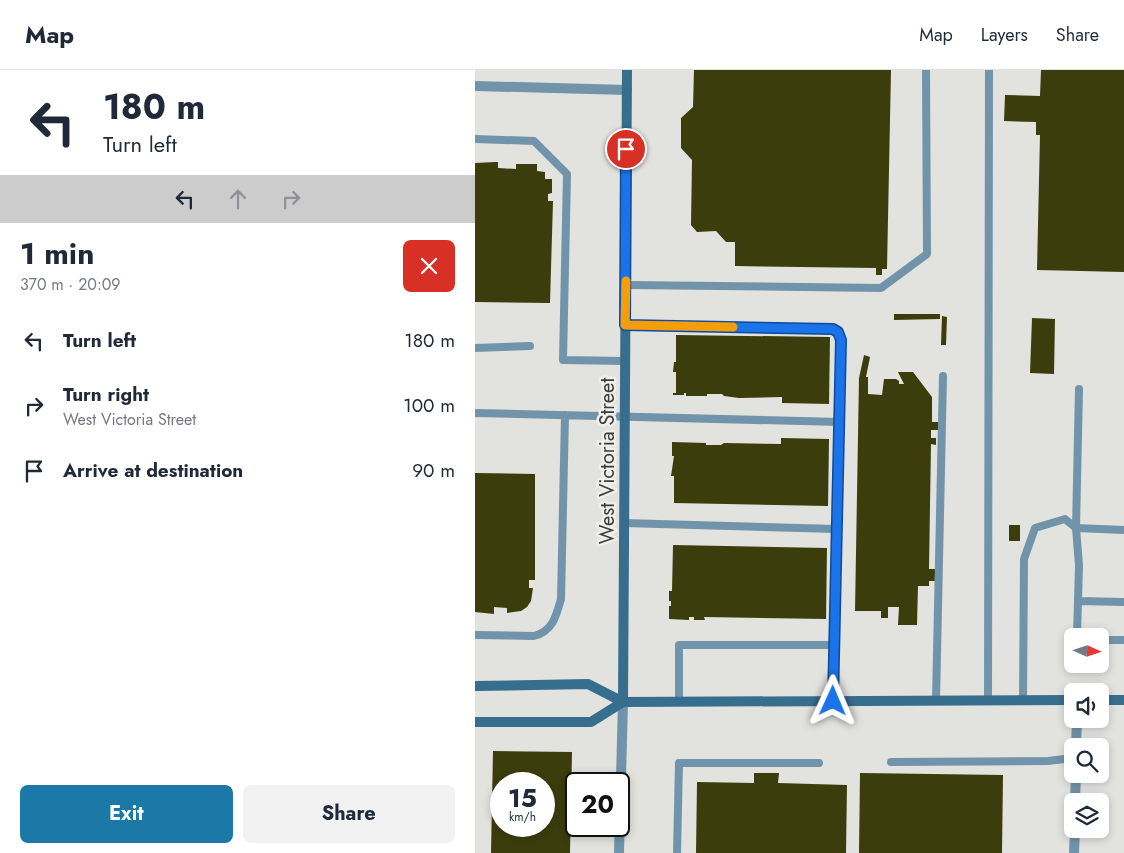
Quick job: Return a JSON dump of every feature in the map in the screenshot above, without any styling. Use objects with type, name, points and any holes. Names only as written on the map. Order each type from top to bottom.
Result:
[{"type":"main road","name":"West Victoria Street","points":[[623,702],[627,70]]},
{"type":"main road","points":[[475,686],[588,684],[623,702],[1064,700]]},
{"type":"main road","points":[[1109,700],[1124,700]]},
{"type":"main road","points":[[475,722],[591,722],[623,702]]},
{"type":"street","points":[[475,86],[627,90]]},
{"type":"street","name":"West Victoria Street","points":[[619,853],[623,702]]},
{"type":"street","points":[[1074,853],[1075,838]]},
{"type":"lane","points":[[626,284],[881,288],[927,254],[926,70]]},
{"type":"lane","points":[[988,700],[989,70]]},
{"type":"lane","points":[[475,139],[534,141],[567,174],[563,360],[625,361]]},
{"type":"lane","points":[[625,325],[833,329],[838,332],[841,340],[840,422],[833,701]]},
{"type":"lane","points":[[475,348],[530,346]]},
{"type":"lane","points":[[936,700],[943,376]]},
{"type":"lane","points":[[1077,628],[1079,565],[1076,528],[1079,389]]},
{"type":"lane","points":[[475,413],[840,422]]},
{"type":"lane","points":[[475,635],[534,636],[543,634],[556,619],[561,599],[565,415]]},
{"type":"lane","points":[[1023,700],[1024,559],[1035,528],[1065,520],[1076,528],[1124,530]]},
{"type":"lane","points":[[625,523],[837,529]]},
{"type":"lane","points":[[1078,601],[1124,602]]},
{"type":"lane","points":[[1109,640],[1124,640]]},
{"type":"lane","points":[[679,701],[679,645],[835,645]]},
{"type":"lane","points":[[891,762],[1048,762],[1064,759]]},
{"type":"lane","points":[[677,853],[679,763],[819,763]]},
{"type":"building","points":[[694,70],[891,70],[887,269],[882,269],[882,275],[876,275],[876,268],[735,266],[735,242],[726,242],[716,231],[697,232],[691,225],[692,160],[681,148],[681,118],[693,107]]},
{"type":"building","points":[[1041,70],[1124,70],[1124,272],[1037,270],[1040,135],[1036,135],[1036,122],[1004,121],[1005,95],[1040,96]]},
{"type":"building","points":[[498,162],[498,168],[516,169],[516,164],[537,164],[537,171],[545,172],[545,179],[552,179],[552,193],[548,194],[548,201],[553,201],[550,303],[475,302],[475,163]]},
{"type":"building","points":[[894,314],[940,314],[940,319],[894,320]]},
{"type":"building","points":[[942,316],[947,317],[946,345],[941,345]]},
{"type":"building","points":[[1032,318],[1055,319],[1054,374],[1030,373]]},
{"type":"building","points":[[676,335],[830,337],[829,404],[782,403],[782,397],[739,398],[722,394],[686,396],[686,393],[684,395],[673,395],[673,393],[676,393],[676,372],[673,372],[674,362],[676,362]]},
{"type":"building","points":[[864,355],[870,357],[866,377],[868,377],[868,394],[882,395],[884,379],[896,379],[899,381],[899,384],[904,384],[898,372],[913,372],[932,397],[932,422],[938,422],[938,430],[931,430],[931,438],[936,438],[936,445],[931,444],[929,569],[935,569],[935,581],[929,581],[929,586],[918,586],[917,625],[898,625],[899,607],[888,607],[888,618],[881,618],[881,611],[855,611],[859,378]]},
{"type":"building","points":[[781,438],[829,439],[828,506],[674,503],[674,476],[671,476],[674,456],[672,456],[672,442],[706,443],[706,445],[721,445],[724,443],[781,444]]},
{"type":"building","points":[[475,473],[535,474],[535,580],[529,580],[529,588],[533,588],[531,601],[521,611],[507,613],[507,608],[494,607],[494,614],[475,612]]},
{"type":"building","points":[[1009,525],[1020,525],[1020,541],[1009,541]]},
{"type":"building","points":[[673,545],[827,548],[826,619],[704,617],[705,620],[694,620],[694,617],[689,617],[689,620],[669,619],[671,601],[669,601],[669,591],[672,591]]},
{"type":"building","points":[[493,751],[572,752],[572,772],[565,772],[565,837],[570,837],[570,853],[491,853],[491,837],[555,837],[555,772],[493,772]]},
{"type":"building","points":[[754,773],[779,773],[778,783],[847,785],[846,853],[696,853],[697,782],[754,783]]},
{"type":"building","points":[[860,773],[1003,775],[1002,853],[859,853]]},
{"type":"slow traffic","points":[[626,281],[625,325],[733,327]]},
{"type":"route","points":[[626,149],[625,325],[833,329],[838,332],[841,340],[833,701]]}]
